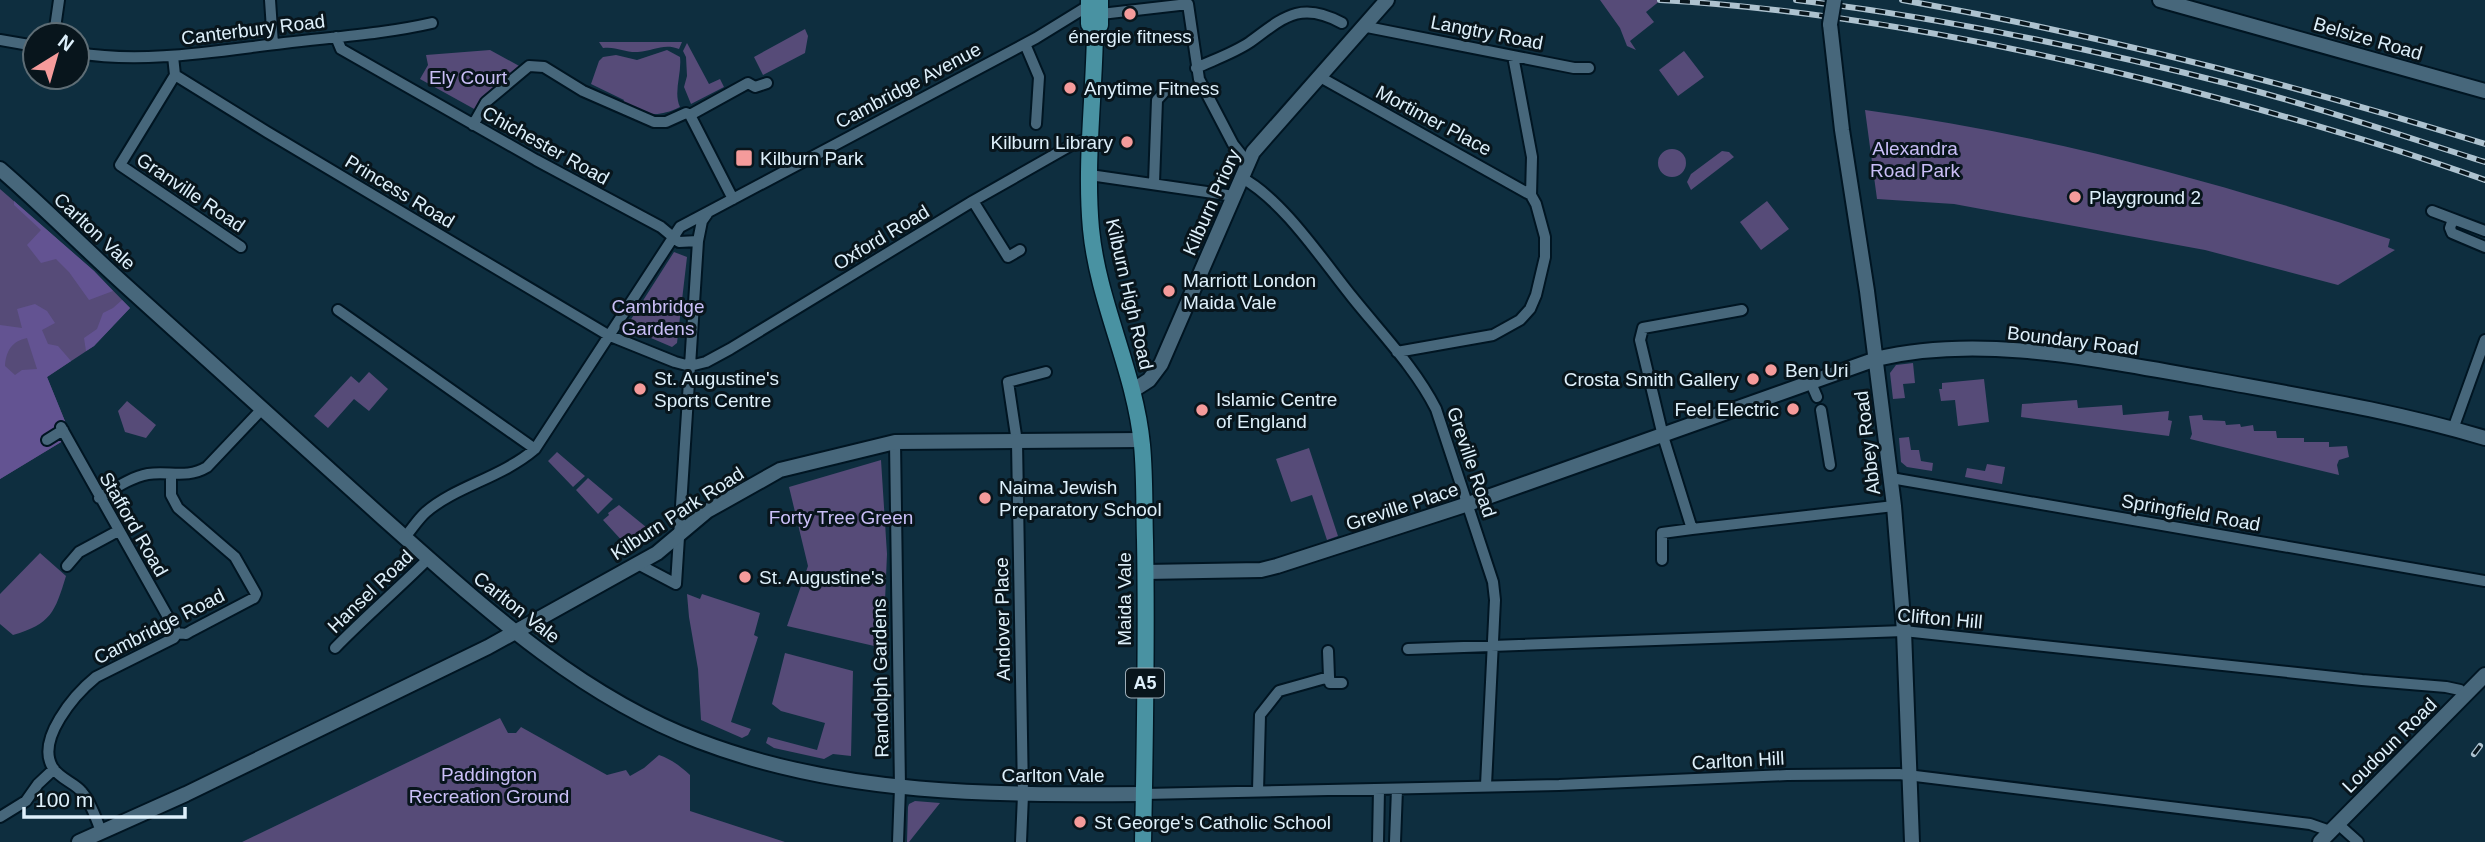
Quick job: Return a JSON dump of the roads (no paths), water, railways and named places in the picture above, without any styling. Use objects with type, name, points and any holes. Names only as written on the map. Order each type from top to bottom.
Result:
[{"type":"main road","name":"Abbey Road","points":[[1834,0],[1830,24],[1842,130],[1876,359],[1894,506],[1904,631],[1912,842]]},
{"type":"main road","name":"Belsize Road","points":[[2160,0],[2485,91]]},
{"type":"main road","name":"Kilburn Priory","points":[[1132,391],[1149,380],[1161,364],[1253,152],[1386,1]]},
{"type":"main road","name":"Kilburn High Road","points":[[1095,4],[1089,24],[1096,31],[1090,175],[1091,230],[1142,440]]},
{"type":"main road","name":"Carlton Vale","points":[[0,169],[262,409],[514,633],[634,711],[695,740],[777,765],[900,788],[1023,795],[1144,794]]},
{"type":"main road","name":"Boundary Road","points":[[1663,436],[1814,390],[1876,359],[1914,352],[1964,348],[2067,357],[2315,398],[2485,438]]},
{"type":"main road","points":[[1127,375],[1152,375]]},
{"type":"main road","name":"Greville Place","points":[[1146,572],[1268,569],[1468,504],[1663,436]]},
{"type":"main road","name":"Kilburn Park Road","points":[[79,842],[186,794],[514,633],[657,553],[707,511],[780,470],[895,442],[1142,440]]},
{"type":"main road","name":"Maida Vale","points":[[1142,440],[1146,572],[1143,842]]},
{"type":"main road","name":"Loudoun Road","points":[[2330,832],[2485,675]]},
{"type":"street","points":[[56,21],[60,0]]},
{"type":"street","points":[[270,0],[273,44]]},
{"type":"street","points":[[1095,4],[1188,4],[1199,79],[1233,144],[1248,163]]},
{"type":"street","name":"Cambridge Avenue","points":[[707,214],[1095,4]]},
{"type":"street","points":[[1196,68],[1249,43],[1273,20],[1296,7],[1313,7],[1329,12],[1342,23]]},
{"type":"street","name":"Canterbury Road","points":[[91,54],[173,56],[432,23]]},
{"type":"street","name":"Langtry Road","points":[[1362,26],[1589,68]]},
{"type":"street","name":"Chichester Road","points":[[336,37],[341,49],[474,125],[661,226],[673,237]]},
{"type":"street","points":[[0,40],[21,44]]},
{"type":"street","points":[[1025,44],[1039,77],[1036,124]]},
{"type":"street","points":[[173,56],[175,75]]},
{"type":"street","points":[[1397,352],[1493,335],[1508,328],[1525,314],[1536,295],[1545,257],[1545,237],[1531,195],[1532,157],[1513,56]]},
{"type":"street","points":[[474,125],[486,102],[529,66],[544,67],[583,91],[654,122],[666,122],[686,113],[690,115],[748,83],[755,87],[767,83]]},
{"type":"street","name":"Granville Road","points":[[175,75],[120,165],[241,247]]},
{"type":"street","name":"Princess Road","points":[[175,75],[608,335]]},
{"type":"street","name":"Mortimer Place","points":[[1320,77],[1531,195]]},
{"type":"street","points":[[1154,183],[1157,100],[1167,89]]},
{"type":"street","points":[[690,115],[733,199]]},
{"type":"street","name":"Oxford Road","points":[[690,366],[706,362],[730,349],[973,201],[1075,143],[1091,138]]},
{"type":"street","points":[[1090,175],[1234,196]]},
{"type":"street","name":"Greville Road","points":[[1242,178],[1272,199],[1397,352],[1436,409],[1493,582],[1495,600],[1486,785]]},
{"type":"street","points":[[973,201],[1008,257],[1020,250]]},
{"type":"street","points":[[2432,211],[2485,231]]},
{"type":"street","points":[[405,537],[425,512],[443,500],[502,472],[534,449],[673,237],[685,223],[707,214]]},
{"type":"street","points":[[638,564],[676,584],[698,241],[702,221],[707,214]]},
{"type":"street","points":[[2453,219],[2450,228],[2452,233],[2485,247]]},
{"type":"street","points":[[673,237],[679,242],[698,241]]},
{"type":"street","points":[[338,310],[534,449]]},
{"type":"street","points":[[1692,529],[1663,436],[1640,340],[1643,328],[1742,310]]},
{"type":"street","points":[[608,335],[690,366]]},
{"type":"street","points":[[2453,429],[2485,340]]},
{"type":"street","name":"Andover Place","points":[[1021,842],[1023,795],[1017,442],[1008,382],[1046,372]]},
{"type":"street","points":[[99,498],[139,476],[197,473],[207,467],[262,409]]},
{"type":"street","points":[[1821,410],[1830,465]]},
{"type":"street","name":"Stafford Road","points":[[47,440],[62,429],[177,634]]},
{"type":"street","name":"Randolph Gardens","points":[[895,442],[900,788],[898,842]]},
{"type":"street","name":"Cambridge Road","points":[[54,769],[48,742],[53,729],[85,685],[177,634],[186,634],[256,594],[230,551],[178,509],[171,495],[171,475]]},
{"type":"street","name":"Springfield Road","points":[[1891,478],[2485,581]]},
{"type":"street","points":[[1662,560],[1662,533],[1894,506]]},
{"type":"street","points":[[67,566],[79,552],[118,531]]},
{"type":"street","name":"Hansel Road","points":[[335,648],[429,558]]},
{"type":"street","name":"Clifton Hill","points":[[1408,649],[1904,631],[2446,687],[2460,690],[2465,696]]},
{"type":"street","points":[[1328,650],[1330,683],[1342,682]]},
{"type":"street","points":[[1258,792],[1259,715],[1279,691],[1329,677]]},
{"type":"street","points":[[3,812],[26,801],[38,784],[54,769],[82,791],[101,831]]},
{"type":"street","name":"Carlton Hill","points":[[1144,794],[1559,785],[1787,775],[1910,775],[2310,824],[2358,842]]},
{"type":"street","points":[[1378,842],[1379,789]]},
{"type":"street","points":[[1395,842],[1397,789]]},
{"type":"railway","points":[[1660,0],[1841,18],[2021,51],[2270,112],[2485,180]]},
{"type":"railway","points":[[1796,0],[1963,25],[2128,59],[2362,122],[2485,162]]},
{"type":"railway","points":[[1902,0],[2050,29],[2196,63],[2341,101],[2485,144]]},
{"type":"railway","points":[[2474,754],[2480,746]]},
{"type":"place","name":"énergie fitness","points":[[1130,14]]},
{"type":"place","name":"Anytime Fitness","points":[[1070,88]]},
{"type":"place","name":"Kilburn Library","points":[[1127,142]]},
{"type":"place","name":"Kilburn Park","points":[[744,158]]},
{"type":"place","name":"Playground 2","points":[[2075,197]]},
{"type":"place","name":"Marriott London Maida Vale","points":[[1169,291]]},
{"type":"place","name":"Ben Uri","points":[[1771,370]]},
{"type":"place","name":"Crosta Smith Gallery","points":[[1753,379]]},
{"type":"place","name":"St. Augustine's Sports Centre","points":[[640,389]]},
{"type":"place","name":"Feel Electric","points":[[1793,409]]},
{"type":"place","name":"Islamic Centre of England","points":[[1202,410]]},
{"type":"place","name":"Naima Jewish Preparatory School","points":[[985,498]]},
{"type":"place","name":"St. Augustine's","points":[[745,577]]},
{"type":"place","name":"St George's Catholic School","points":[[1080,822]]},
{"type":"park label","name":"Ely Court","points":[[468,77]]},
{"type":"park label","name":"Alexandra Road Park","points":[[1915,159]]},
{"type":"park label","name":"Cambridge Gardens","points":[[658,317]]},
{"type":"park label","name":"Forty Tree Green","points":[[841,517]]},
{"type":"park label","name":"Paddington Recreation Ground","points":[[489,785]]}]
